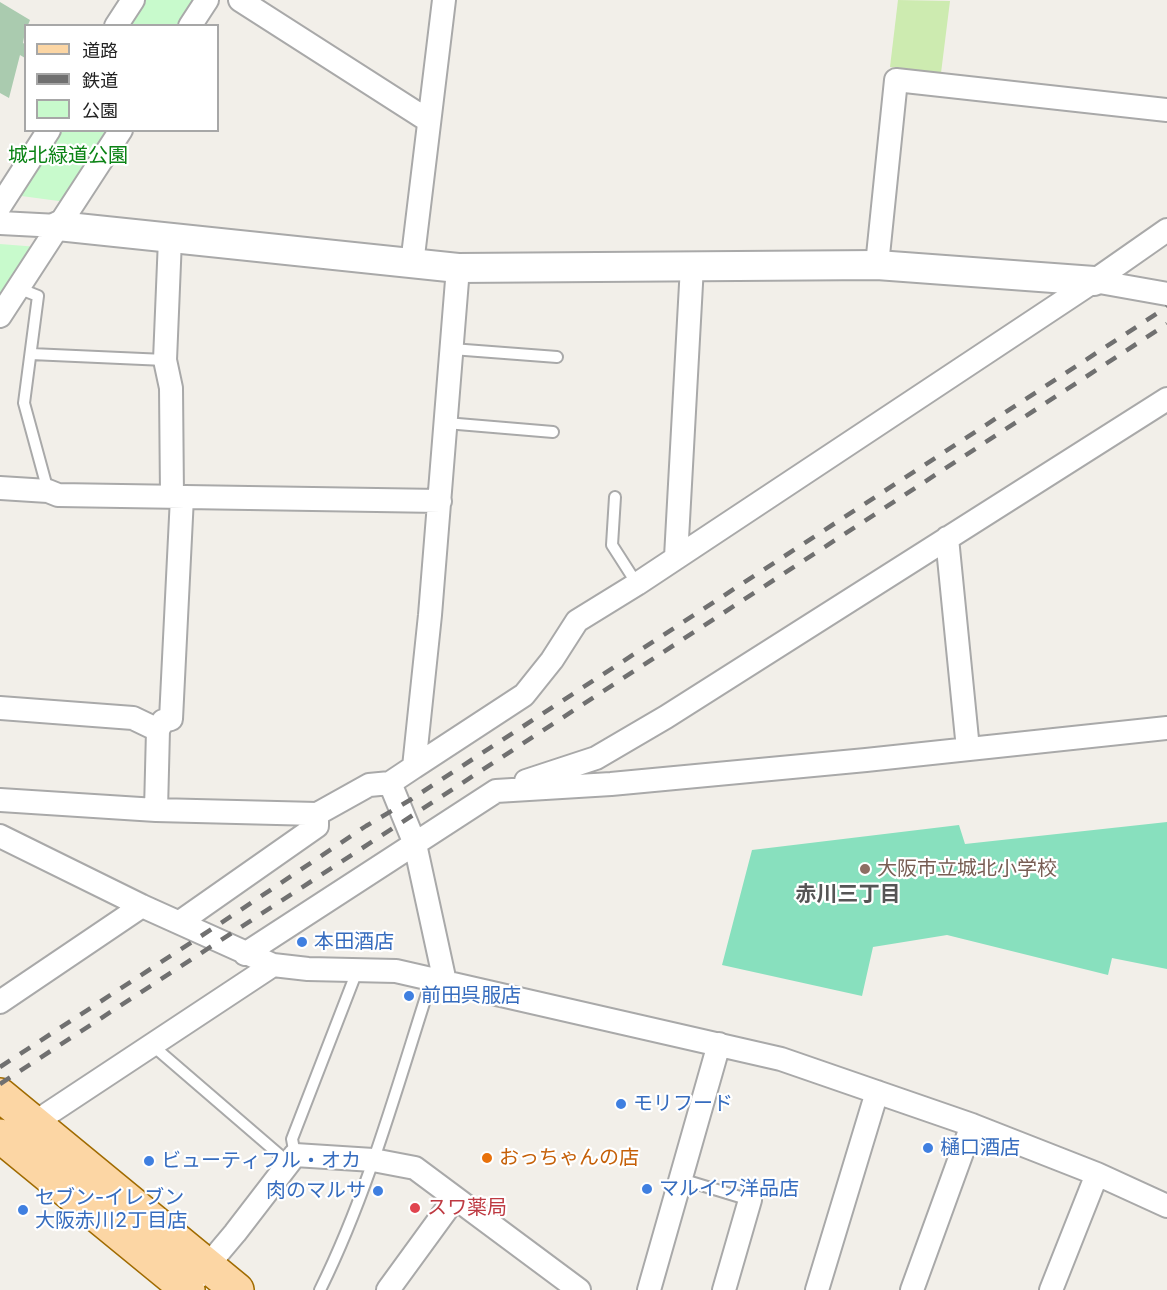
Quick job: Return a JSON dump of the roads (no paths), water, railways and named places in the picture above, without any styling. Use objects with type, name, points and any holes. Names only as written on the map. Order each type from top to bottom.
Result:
[{"type":"main road","points":[[0,1095],[34,1123],[194,1282]]},
{"type":"main road","points":[[2,1141],[194,1282],[237,1290]]},
{"type":"street","points":[[117,24],[133,0]]},
{"type":"street","points":[[191,24],[207,0]]},
{"type":"street","points":[[240,0],[429,120]]},
{"type":"street","points":[[412,264],[444,0]]},
{"type":"street","points":[[877,265],[896,80],[1167,110]]},
{"type":"street","points":[[0,206],[48,132]]},
{"type":"street","points":[[0,316],[120,132]]},
{"type":"street","points":[[0,223],[58,226],[458,268],[877,265],[1094,281],[1167,294]]},
{"type":"street","points":[[0,800],[156,810],[317,814],[369,785],[390,783],[524,695],[552,660],[577,621],[637,584],[1094,281],[1167,230]]},
{"type":"street","points":[[156,810],[158,730],[164,721],[171,719],[177,496],[171,388],[165,360],[170,239]]},
{"type":"street","points":[[676,557],[692,266]]},
{"type":"street","points":[[414,767],[440,501],[458,268]]},
{"type":"street","points":[[245,954],[496,791],[596,758],[666,717],[1167,399]]},
{"type":"street","points":[[0,488],[48,491],[58,495],[440,501]]},
{"type":"street","points":[[947,538],[968,749]]},
{"type":"street","points":[[0,708],[134,718],[158,730]]},
{"type":"street","points":[[496,791],[727,773],[1167,728]]},
{"type":"street","points":[[390,783],[415,844],[439,980]]},
{"type":"street","points":[[180,922],[317,826],[317,814]]},
{"type":"street","points":[[2,841],[273,965],[308,969],[396,971],[781,1059],[972,1125],[1097,1174],[1167,1206]]},
{"type":"street","points":[[0,1002],[142,906]]},
{"type":"street","points":[[34,1123],[273,965]]},
{"type":"street","points":[[649,1290],[719,1044]]},
{"type":"street","points":[[817,1290],[877,1092]]},
{"type":"street","points":[[912,1290],[972,1125]]},
{"type":"street","points":[[194,1282],[292,1159],[373,1160],[415,1168],[579,1290]]},
{"type":"street","points":[[1051,1290],[1097,1174]]},
{"type":"street","points":[[388,1290],[455,1198]]},
{"type":"street","points":[[724,1290],[750,1200]]},
{"type":"lane","points":[[18,288],[38,296],[24,403],[48,491]]},
{"type":"lane","points":[[452,349],[557,357]]},
{"type":"lane","points":[[31,354],[165,360]]},
{"type":"lane","points":[[446,423],[553,432]]},
{"type":"lane","points":[[615,497],[612,545],[637,584]]},
{"type":"lane","points":[[292,1159],[292,1139],[357,971]]},
{"type":"lane","points":[[320,1290],[334,1261],[373,1160],[439,980]]},
{"type":"lane","points":[[152,1045],[292,1159]]},
{"type":"lane","points":[[681,1179],[750,1200]]},
{"type":"railway","points":[[0,1067],[366,826],[410,800],[1167,307]]},
{"type":"railway","points":[[0,1084],[1167,324]]},
{"type":"place","name":"大阪市立城北小学校","points":[[865,869]]},
{"type":"place","name":"本田酒店","points":[[302,942]]},
{"type":"place","name":"前田呉服店","points":[[409,996]]},
{"type":"place","name":"モリフード","points":[[621,1104]]},
{"type":"place","name":"樋口酒店","points":[[928,1148]]},
{"type":"place","name":"おっちゃんの店","points":[[487,1158]]},
{"type":"place","name":"ビューティフル・オカ","points":[[149,1161]]},
{"type":"place","name":"マルイワ洋品店","points":[[647,1189]]},
{"type":"place","name":"肉のマルサ","points":[[378,1191]]},
{"type":"place","name":"スワ薬局","points":[[415,1208]]},
{"type":"place","name":"セブン-イレブン 大阪赤川2丁目店","points":[[23,1210]]},
{"type":"district","name":"赤川三丁目","points":[[848,895]]},
{"type":"park label","name":"城北緑道公園","points":[[68,156]]}]
